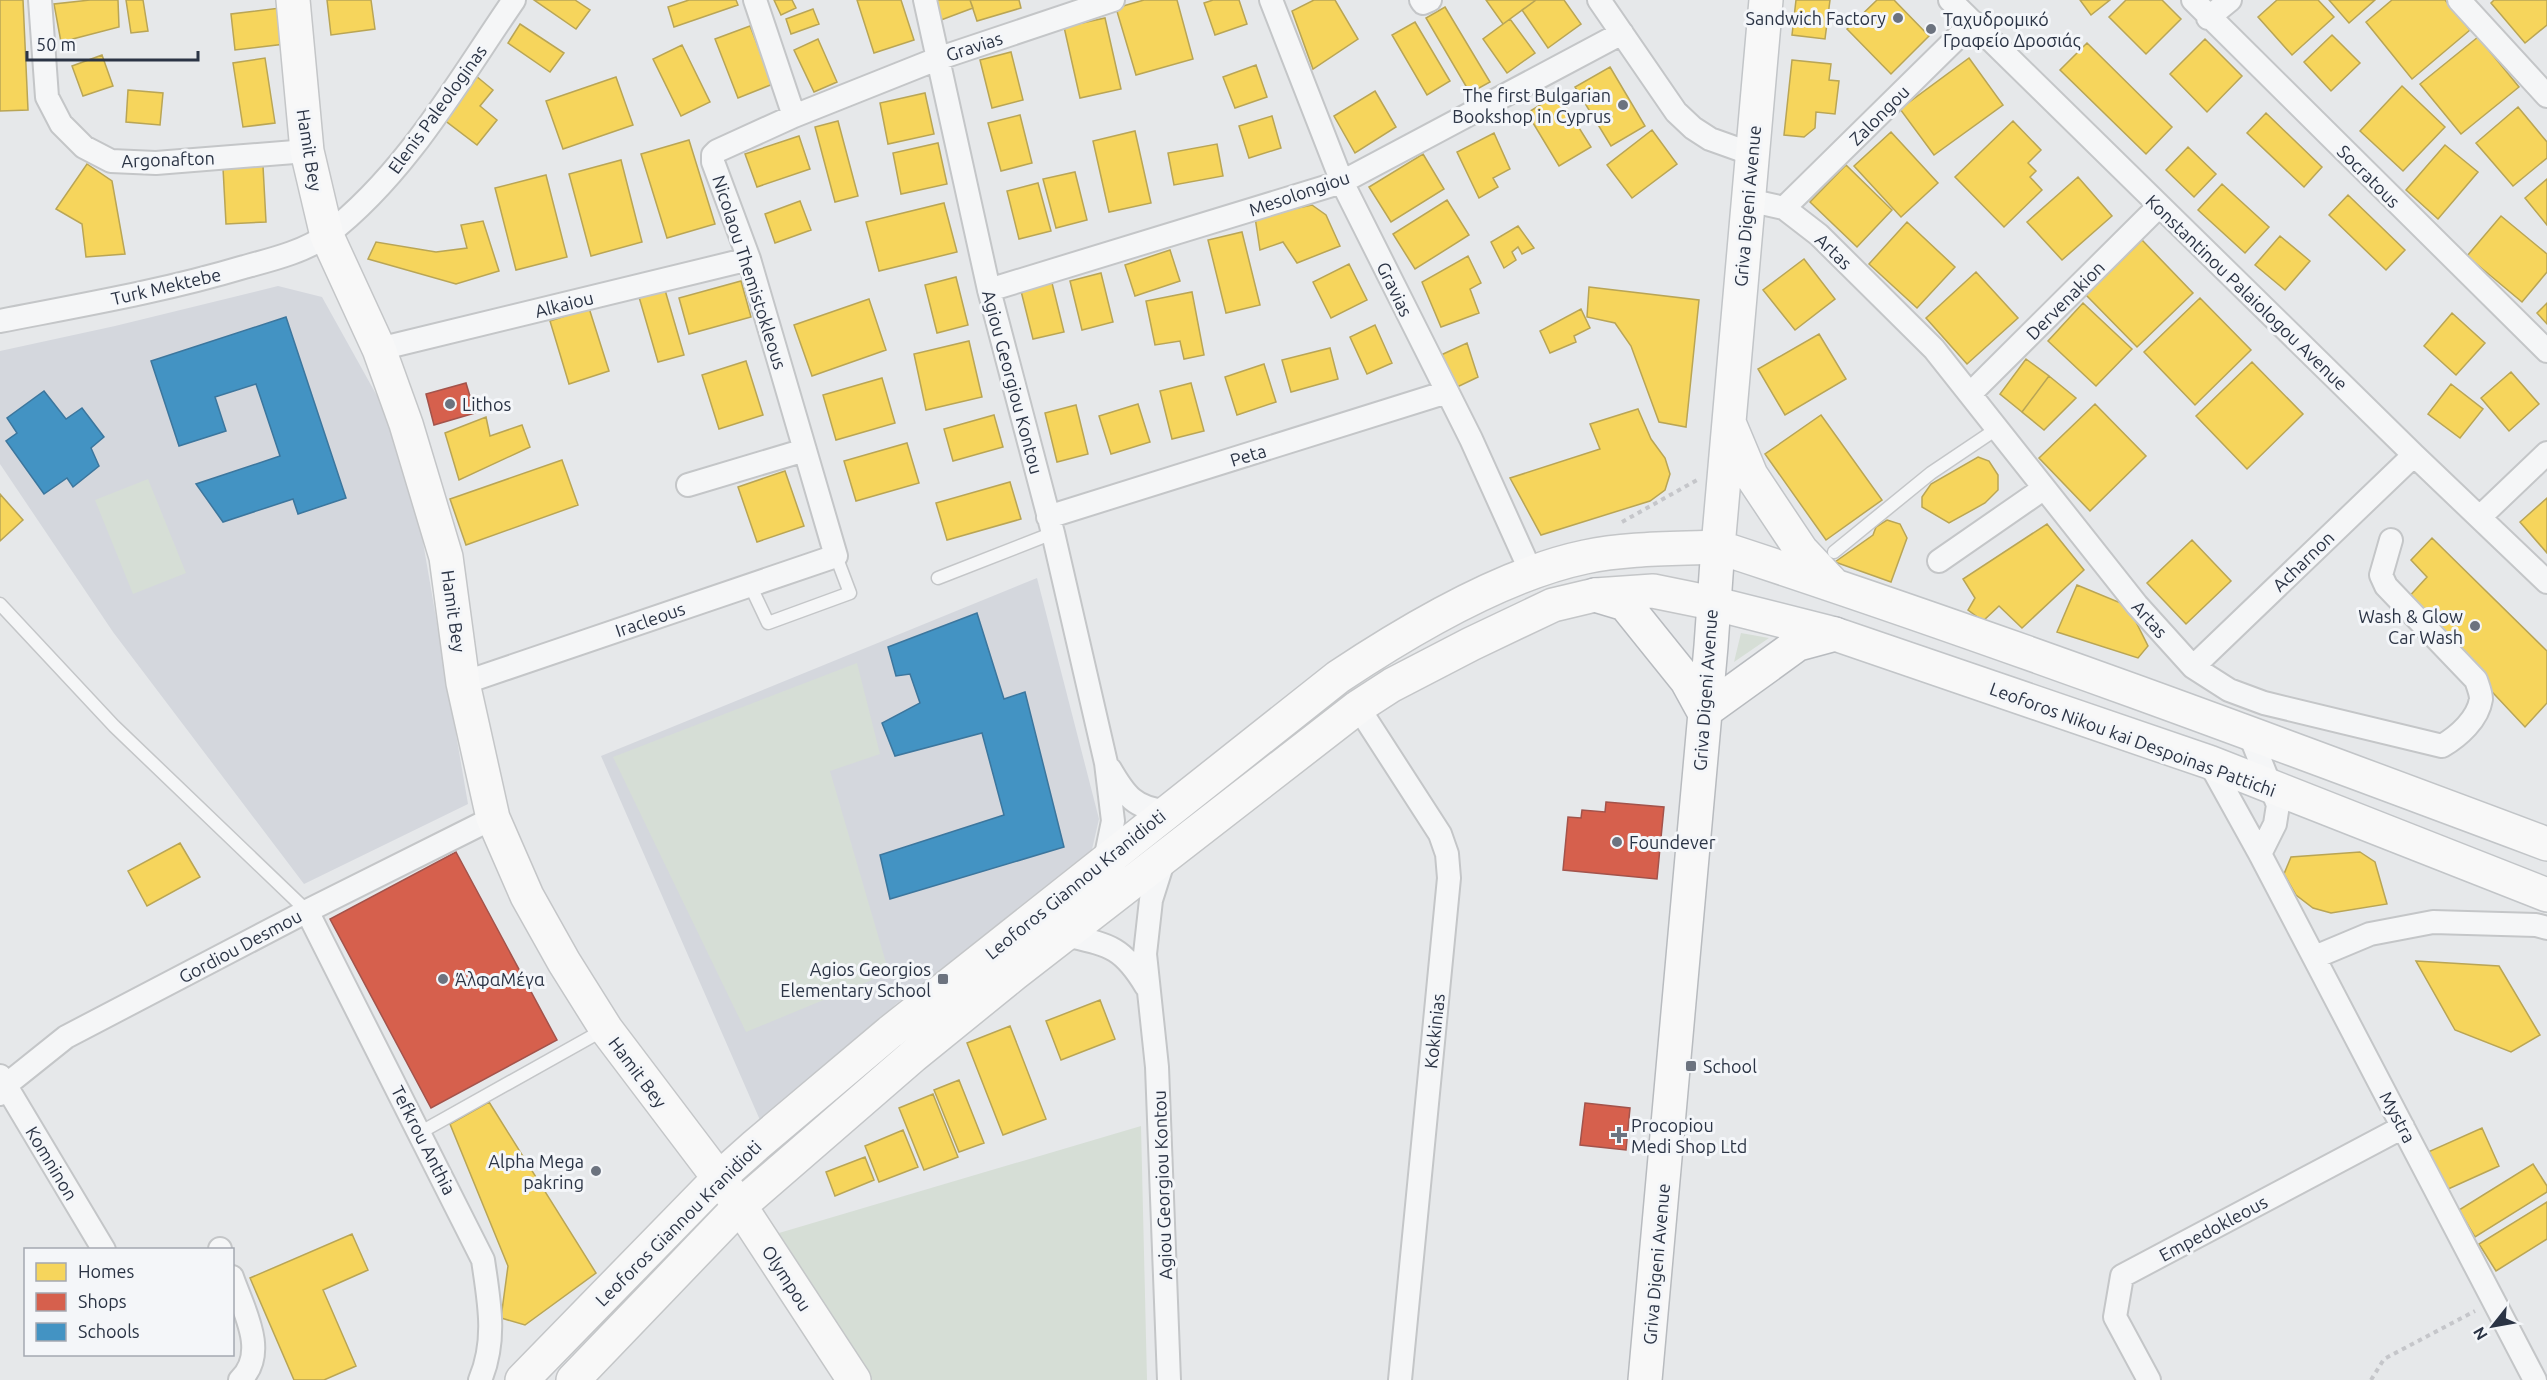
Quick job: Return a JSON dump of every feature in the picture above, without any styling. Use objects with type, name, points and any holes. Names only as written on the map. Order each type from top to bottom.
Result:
[{"type":"main road","name":"Hamit Bey","points":[[293,0],[307,152],[327,236],[379,349],[406,424],[446,557],[464,683],[493,818],[526,896],[606,1029],[719,1178]]},
{"type":"main road","name":"Griva Digeni Avenue","points":[[1645,1380],[1711,646],[1712,603],[1727,419],[1766,0]]},
{"type":"main road","points":[[1727,419],[1751,475],[1801,550],[1834,586]]},
{"type":"main road","points":[[1718,547],[2249,733],[2547,844]]},
{"type":"main road","name":"Leoforos Giannou Kranidioti","points":[[522,1380],[719,1178],[890,1032],[1338,677],[1374,653],[1452,610],[1532,572],[1585,557],[1646,550],[1718,547]]},
{"type":"main road","name":"Leoforos Giannou Kranidioti","points":[[573,1380],[740,1206],[913,1056],[1358,707],[1392,685],[1553,605],[1595,595],[1653,591],[1712,603]]},
{"type":"main road","points":[[1595,595],[1625,604],[1688,681],[1704,712],[1798,644],[1835,634]]},
{"type":"main road","name":"Leoforos Nikou kai Despoinas Pattichi","points":[[1712,603],[1835,634],[2209,762],[2547,895]]},
{"type":"main road","name":"Olympou","points":[[719,1178],[740,1206],[854,1380]]},
{"type":"street","name":"Argonafton","points":[[40,0],[47,97],[61,124],[84,147],[111,161],[156,163],[307,152]]},
{"type":"street","name":"Elenis Paleologinas","points":[[327,236],[370,197],[407,156],[514,0]]},
{"type":"street","points":[[755,0],[794,116]]},
{"type":"street","name":"Agiou Georgiou Kontou","points":[[925,0],[989,290],[1051,525],[1106,763],[1113,821],[1105,860]]},
{"type":"street","name":"Gravias","points":[[937,59],[1113,0]]},
{"type":"street","name":"Gravias","points":[[1271,0],[1342,182],[1447,392],[1532,572]]},
{"type":"street","points":[[1421,0],[1423,3],[1430,0]]},
{"type":"street","points":[[1599,0],[1676,112],[1710,140],[1752,154]]},
{"type":"street","name":"Konstantinou Palaiologou Avenue","points":[[1950,0],[2414,456],[2547,582]]},
{"type":"street","name":"Socratous","points":[[2193,0],[2208,18],[2547,351]]},
{"type":"street","points":[[2208,18],[2230,0]]},
{"type":"street","points":[[2459,0],[2547,96]]},
{"type":"street","name":"Zalongou","points":[[1784,208],[1973,22]]},
{"type":"street","name":"Mesolongiou","points":[[989,290],[1342,182],[1622,33]]},
{"type":"street","name":"Nicolaou Themistokleous","points":[[836,555],[749,259],[713,162],[713,155],[725,146],[794,116],[937,59]]},
{"type":"street","name":"Artas","points":[[1748,200],[1784,208],[1819,235],[1926,341],[1971,393],[2043,489],[2137,605],[2193,667],[2229,690],[2264,703],[2442,746],[2455,738],[2476,713],[2481,697],[2476,680],[2386,586],[2382,575],[2391,540]]},
{"type":"street","name":"Dervenakion","points":[[1971,393],[2159,206]]},
{"type":"street","name":"Turk Mektebe","points":[[0,321],[192,283],[280,257],[327,236]]},
{"type":"street","name":"Alkaiou","points":[[379,349],[749,259]]},
{"type":"street","name":"Peta","points":[[1051,525],[1447,392]]},
{"type":"street","points":[[688,485],[805,450]]},
{"type":"street","points":[[2480,517],[2547,453]]},
{"type":"street","name":"Acharnon","points":[[2193,667],[2414,456]]},
{"type":"street","points":[[1939,561],[2043,489]]},
{"type":"street","name":"Iracleous","points":[[464,683],[836,555]]},
{"type":"street","name":"Kokkinias","points":[[1358,707],[1440,834],[1447,854],[1449,878],[1400,1380]]},
{"type":"street","points":[[2249,733],[2273,788],[2278,812],[2260,854]]},
{"type":"street","name":"Mystra","points":[[2209,762],[2315,957],[2535,1380]]},
{"type":"street","name":"Agiou Georgiou Kontou","points":[[1106,763],[1128,796],[1148,810],[1166,811]]},
{"type":"street","name":"Gordiou Desmou","points":[[2,1085],[66,1037],[307,911],[493,818]]},
{"type":"street","name":"Agiou Georgiou Kontou","points":[[1164,859],[1151,900],[1146,954],[1157,1067],[1169,1380]]},
{"type":"street","name":"Tefkrou Anthia","points":[[307,911],[421,1132],[483,1260],[492,1340],[480,1380]]},
{"type":"street","points":[[2315,957],[2370,934],[2433,922],[2536,925],[2547,928]]},
{"type":"street","name":"Agiou Georgiou Kontou","points":[[1065,935],[1118,951],[1132,962],[1148,990]]},
{"type":"street","name":"Komninon","points":[[2,1085],[103,1248]]},
{"type":"street","name":"Empedokleous","points":[[2149,1380],[2115,1317],[2122,1276],[2403,1127]]},
{"type":"street","points":[[234,1283],[254,1344],[253,1363],[240,1380]]},
{"type":"lane","points":[[1834,552],[1931,473],[1998,428]]},
{"type":"lane","points":[[938,578],[1051,525]]},
{"type":"lane","points":[[750,585],[768,623],[850,593],[836,555]]},
{"type":"lane","points":[[0,604],[114,726],[307,911]]},
{"type":"lane","points":[[421,1132],[606,1029]]},
{"type":"path","points":[[1615,527],[1697,480]]},
{"type":"path","points":[[2371,1380],[2384,1359],[2494,1301]]},
{"type":"shaded area","points":[[278,286],[322,297],[381,403],[418,513],[468,804],[304,884],[113,632],[0,464],[0,351],[115,326]]},
{"type":"shaded area","points":[[148,479],[186,573],[133,594],[95,500]]},
{"type":"shaded area","points":[[1037,578],[1099,819],[1090,858],[896,1004],[763,1127],[601,756]]},
{"type":"shaded area","points":[[1741,633],[1769,638],[1734,662]]},
{"type":"shaded area","points":[[857,663],[880,754],[830,771],[889,973],[746,1032],[613,757]]},
{"type":"shaded area","points":[[1141,1126],[1147,1380],[872,1380],[779,1233]]},
{"type":"building: Homes","points":[[0,0],[23,0],[28,110],[0,111]]},
{"type":"building: Homes","points":[[118,0],[119,27],[61,42],[54,4]]},
{"type":"building: Homes","points":[[126,0],[143,0],[148,31],[131,33]]},
{"type":"building: Homes","points":[[327,0],[371,0],[375,29],[331,35]]},
{"type":"building: Homes","points":[[534,0],[575,0],[590,10],[576,29]]},
{"type":"building: Homes","points":[[689,0],[736,0],[738,5],[674,27],[668,7]]},
{"type":"building: Homes","points":[[774,0],[792,0],[796,8],[781,15]]},
{"type":"building: Homes","points":[[857,0],[901,0],[914,40],[874,53]]},
{"type":"building: Homes","points":[[934,0],[970,0],[973,8],[941,20]]},
{"type":"building: Homes","points":[[970,0],[1019,0],[1021,8],[977,21]]},
{"type":"building: Homes","points":[[1144,0],[1177,0],[1193,59],[1136,75],[1116,8]]},
{"type":"building: Homes","points":[[1213,0],[1239,0],[1247,24],[1215,35],[1204,3]]},
{"type":"building: Homes","points":[[1314,0],[1335,0],[1358,39],[1313,69],[1292,11]]},
{"type":"building: Homes","points":[[1486,0],[1536,0],[1503,24]]},
{"type":"building: Homes","points":[[1536,0],[1564,0],[1581,24],[1548,48],[1522,10]]},
{"type":"building: Homes","points":[[1796,0],[1830,0],[1825,39],[1792,35]]},
{"type":"building: Homes","points":[[1877,0],[1894,0],[1929,36],[1891,74],[1847,29]]},
{"type":"building: Homes","points":[[2080,0],[2110,0],[2091,15]]},
{"type":"building: Homes","points":[[2126,0],[2162,0],[2181,19],[2146,54],[2109,17]]},
{"type":"building: Homes","points":[[2277,0],[2318,0],[2334,17],[2292,55],[2258,17]]},
{"type":"building: Homes","points":[[2329,0],[2375,0],[2349,23]]},
{"type":"building: Homes","points":[[2392,0],[2445,0],[2470,30],[2412,79],[2366,22]]},
{"type":"building: Homes","points":[[2494,0],[2547,0],[2547,25],[2525,43],[2491,3]]},
{"type":"building: Homes","points":[[1445,7],[1490,82],[1470,93],[1426,18]]},
{"type":"building: Homes","points":[[280,8],[285,44],[235,50],[231,14]]},
{"type":"building: Homes","points":[[813,9],[819,24],[791,34],[786,19]]},
{"type":"building: Homes","points":[[1105,18],[1121,89],[1080,98],[1064,27]]},
{"type":"building: Homes","points":[[1510,19],[1535,53],[1507,73],[1483,39]]},
{"type":"building: Homes","points":[[1415,22],[1450,81],[1427,95],[1392,35]]},
{"type":"building: Homes","points":[[520,24],[564,53],[550,72],[508,43]]},
{"type":"building: Homes","points":[[750,26],[773,84],[738,98],[715,39]]},
{"type":"building: Homes","points":[[2332,35],[2360,63],[2331,91],[2304,62]]},
{"type":"building: Homes","points":[[2478,37],[2519,87],[2461,134],[2420,84]]},
{"type":"building: Homes","points":[[818,39],[837,82],[814,92],[794,50]]},
{"type":"building: Homes","points":[[2205,39],[2242,76],[2207,112],[2170,74]]},
{"type":"building: Homes","points":[[2087,43],[2172,127],[2146,154],[2060,70]]},
{"type":"building: Homes","points":[[682,45],[710,102],[681,116],[653,59]]},
{"type":"building: Homes","points":[[1011,52],[1023,100],[992,108],[980,60]]},
{"type":"building: Homes","points":[[102,55],[113,86],[83,96],[72,66]]},
{"type":"building: Homes","points":[[265,58],[275,123],[243,127],[233,63]]},
{"type":"building: Homes","points":[[1969,58],[2003,105],[1934,155],[1900,109]]},
{"type":"building: Homes","points":[[1792,60],[1831,64],[1829,80],[1839,81],[1835,114],[1816,112],[1815,128],[1804,137],[1784,135]]},
{"type":"building: Homes","points":[[1256,65],[1267,97],[1235,108],[1223,77]]},
{"type":"building: Homes","points":[[1610,67],[1645,126],[1611,146],[1575,87]]},
{"type":"building: Homes","points":[[476,76],[493,90],[480,106],[497,120],[477,145],[443,119]]},
{"type":"building: Homes","points":[[616,77],[633,125],[563,149],[546,101]]},
{"type":"building: Homes","points":[[2402,86],[2445,127],[2403,171],[2360,131]]},
{"type":"building: Homes","points":[[128,90],[163,93],[160,125],[126,122]]},
{"type":"building: Homes","points":[[1375,91],[1396,127],[1355,153],[1334,116]]},
{"type":"building: Homes","points":[[925,93],[934,134],[888,144],[880,103]]},
{"type":"building: Homes","points":[[1558,94],[1591,147],[1559,166],[1527,113]]},
{"type":"building: Homes","points":[[2518,107],[2547,142],[2547,158],[2513,186],[2476,143]]},
{"type":"building: Homes","points":[[2266,113],[2322,167],[2304,187],[2247,133]]},
{"type":"building: Homes","points":[[1020,115],[1032,163],[1001,171],[988,123]]},
{"type":"building: Homes","points":[[1272,116],[1281,148],[1249,158],[1239,126]]},
{"type":"building: Homes","points":[[838,121],[858,196],[835,202],[815,127]]},
{"type":"building: Homes","points":[[2013,121],[2041,150],[2028,163],[2036,171],[2030,177],[2042,190],[2004,227],[1955,177]]},
{"type":"building: Homes","points":[[1652,130],[1677,164],[1632,198],[1607,165]]},
{"type":"building: Homes","points":[[1135,131],[1151,203],[1109,212],[1093,141]]},
{"type":"building: Homes","points":[[1891,132],[1938,183],[1901,217],[1854,166]]},
{"type":"building: Homes","points":[[1494,133],[1510,169],[1493,178],[1498,187],[1479,198],[1457,152]]},
{"type":"building: Homes","points":[[799,136],[810,169],[757,187],[745,154]]},
{"type":"building: Homes","points":[[689,140],[715,224],[667,238],[641,154]]},
{"type":"building: Homes","points":[[938,143],[947,184],[901,194],[893,153]]},
{"type":"building: Homes","points":[[1217,144],[1223,176],[1174,185],[1168,153]]},
{"type":"building: Homes","points":[[2445,145],[2478,172],[2438,219],[2406,190]]},
{"type":"building: Homes","points":[[2188,147],[2216,174],[2194,197],[2166,170]]},
{"type":"building: Homes","points":[[1423,154],[1444,189],[1391,222],[1369,187]]},
{"type":"building: Homes","points":[[621,160],[642,242],[591,256],[569,174]]},
{"type":"building: Homes","points":[[87,164],[112,181],[125,254],[86,257],[82,224],[56,209]]},
{"type":"building: Homes","points":[[1846,165],[1892,210],[1857,247],[1810,202]]},
{"type":"building: Homes","points":[[263,166],[266,222],[226,224],[223,168]]},
{"type":"building: Homes","points":[[1075,172],[1087,220],[1056,228],[1043,179]]},
{"type":"building: Homes","points":[[546,175],[567,257],[516,270],[495,188]]},
{"type":"building: Homes","points":[[2078,177],[2112,216],[2062,260],[2027,222]]},
{"type":"building: Homes","points":[[2547,179],[2547,225],[2525,198]]},
{"type":"building: Homes","points":[[1038,183],[1051,231],[1019,239],[1007,191]]},
{"type":"building: Homes","points":[[2222,184],[2269,227],[2245,253],[2198,210]]},
{"type":"building: Homes","points":[[2348,195],[2405,250],[2386,270],[2329,215]]},
{"type":"building: Homes","points":[[1447,200],[1469,235],[1415,269],[1393,234]]},
{"type":"building: Homes","points":[[800,201],[811,230],[775,243],[765,214]]},
{"type":"building: Homes","points":[[944,203],[957,252],[879,271],[866,222]]},
{"type":"building: Homes","points":[[1312,205],[1326,215],[1340,246],[1297,263],[1283,242],[1260,250],[1255,217]]},
{"type":"building: Homes","points":[[2501,216],[2547,254],[2547,272],[2522,302],[2467,256]]},
{"type":"building: Homes","points":[[483,221],[499,271],[456,284],[368,259],[376,242],[436,252],[467,248],[461,225]]},
{"type":"building: Homes","points":[[1907,222],[1955,267],[1917,308],[1869,264]]},
{"type":"building: Homes","points":[[1518,226],[1534,248],[1522,254],[1518,247],[1512,252],[1516,260],[1504,268],[1491,242]]},
{"type":"building: Homes","points":[[1242,232],[1260,305],[1226,313],[1208,240]]},
{"type":"building: Homes","points":[[2280,236],[2310,261],[2285,290],[2255,265]]},
{"type":"building: Homes","points":[[2142,240],[2193,293],[2137,347],[2086,295]]},
{"type":"building: Homes","points":[[1170,250],[1180,281],[1135,296],[1125,265]]},
{"type":"building: Homes","points":[[1468,256],[1481,283],[1470,289],[1479,313],[1441,327],[1422,282]]},
{"type":"building: Homes","points":[[1804,259],[1835,299],[1795,330],[1763,290]]},
{"type":"building: Homes","points":[[1349,264],[1367,300],[1331,318],[1313,282]]},
{"type":"building: Homes","points":[[1976,272],[2018,318],[1967,364],[1926,318]]},
{"type":"building: Homes","points":[[1101,273],[1113,322],[1082,330],[1070,281]]},
{"type":"building: Homes","points":[[956,277],[968,325],[937,333],[925,285]]},
{"type":"building: Homes","points":[[741,281],[751,317],[689,334],[679,298]]},
{"type":"building: Homes","points":[[1052,283],[1064,332],[1033,339],[1021,291]]},
{"type":"building: Homes","points":[[1589,287],[1699,300],[1686,427],[1659,422],[1631,346],[1615,323],[1587,317]]},
{"type":"building: Homes","points":[[665,290],[684,355],[658,362],[639,297]]},
{"type":"building: Homes","points":[[1192,292],[1204,355],[1184,359],[1180,341],[1155,345],[1146,301]]},
{"type":"building: Homes","points":[[2200,298],[2251,350],[2195,405],[2144,352]]},
{"type":"building: Homes","points":[[869,299],[886,350],[812,376],[794,325]]},
{"type":"building: Homes","points":[[2083,303],[2132,349],[2096,386],[2048,341]]},
{"type":"building: Homes","points":[[2547,303],[2547,324],[2537,313]]},
{"type":"building: Homes","points":[[589,308],[609,371],[569,384],[550,321]]},
{"type":"building: Homes","points":[[1581,309],[1590,328],[1574,336],[1576,342],[1550,353],[1540,331]]},
{"type":"building: Homes","points":[[2452,313],[2485,343],[2456,375],[2424,346]]},
{"type":"building: Homes","points":[[1375,325],[1392,363],[1367,374],[1350,337]]},
{"type":"building: Homes","points":[[1819,334],[1846,379],[1785,415],[1758,369]]},
{"type":"building: Homes","points":[[969,341],[982,397],[926,410],[914,354]]},
{"type":"building: Homes","points":[[1467,343],[1478,377],[1453,389],[1441,355]]},
{"type":"building: Homes","points":[[1330,348],[1338,379],[1291,392],[1282,360]]},
{"type":"building: Homes","points":[[2026,359],[2049,376],[2022,412],[2000,394]]},
{"type":"building: Homes","points":[[746,361],[763,415],[719,429],[702,375]]},
{"type":"building: Homes","points":[[2252,362],[2303,414],[2247,469],[2196,416]]},
{"type":"building: Homes","points":[[1264,364],[1276,402],[1237,415],[1225,377]]},
{"type":"building: Homes","points":[[2511,372],[2539,404],[2509,431],[2481,398]]},
{"type":"building: Homes","points":[[2049,376],[2076,398],[2044,430],[2022,412]]},
{"type":"building: Homes","points":[[882,378],[895,423],[836,440],[823,395]]},
{"type":"building: Homes","points":[[1191,383],[1204,431],[1172,439],[1160,391]]},
{"type":"building: Homes","points":[[2451,384],[2483,409],[2460,438],[2428,414]]},
{"type":"building: Homes","points":[[1138,404],[1150,442],[1111,454],[1099,416]]},
{"type":"building: Homes","points":[[2095,404],[2146,456],[2090,511],[2039,458]]},
{"type":"building: Homes","points":[[1076,405],[1088,454],[1057,462],[1045,413]]},
{"type":"building: Homes","points":[[1638,409],[1651,439],[1665,458],[1670,474],[1665,490],[1650,501],[1541,535],[1510,478],[1600,449],[1590,424]]},
{"type":"building: Homes","points":[[994,415],[1003,447],[953,461],[944,429]]},
{"type":"building: Homes","points":[[1821,415],[1882,500],[1826,540],[1765,454]]},
{"type":"building: Homes","points":[[486,417],[490,436],[522,425],[530,447],[459,480],[445,433]]},
{"type":"building: Homes","points":[[907,443],[919,483],[856,501],[844,461]]},
{"type":"building: Homes","points":[[1978,457],[1989,461],[1998,475],[1998,490],[1985,503],[1949,523],[1922,507],[1922,497],[1931,484]]},
{"type":"building: Homes","points":[[562,460],[578,505],[466,545],[450,499]]},
{"type":"building: Homes","points":[[785,471],[804,526],[757,542],[738,487]]},
{"type":"building: Homes","points":[[1010,482],[1021,519],[947,540],[936,503]]},
{"type":"building: Homes","points":[[0,494],[23,520],[0,541]]},
{"type":"building: Homes","points":[[2547,498],[2547,553],[2520,522]]},
{"type":"building: Homes","points":[[1887,520],[1900,524],[1907,538],[1891,582],[1835,562],[1873,535],[1876,527]]},
{"type":"building: Homes","points":[[2047,524],[2084,570],[2022,628],[1999,606],[1983,621],[1968,610],[1975,598],[1963,579]]},
{"type":"building: Homes","name":"Wash & Glow Car Wash","points":[[2432,538],[2547,651],[2547,703],[2525,727],[2406,600],[2427,577],[2411,560]]},
{"type":"building: Homes","points":[[2192,540],[2231,581],[2186,624],[2147,583]]},
{"type":"building: Homes","points":[[2077,585],[2128,606],[2148,646],[2138,658],[2057,632]]},
{"type":"building: Homes","points":[[180,843],[200,877],[147,906],[128,871]]},
{"type":"building: Homes","points":[[2360,852],[2375,862],[2387,904],[2331,913],[2313,908],[2296,895],[2284,874],[2291,857]]},
{"type":"building: Homes","points":[[2416,961],[2499,966],[2540,1035],[2511,1052],[2455,1030]]},
{"type":"building: Homes","points":[[1100,1000],[1115,1039],[1061,1060],[1046,1021]]},
{"type":"building: Homes","points":[[1010,1026],[1046,1119],[1003,1135],[967,1043]]},
{"type":"building: Homes","points":[[959,1080],[984,1143],[959,1152],[934,1090]]},
{"type":"building: Homes","points":[[933,1094],[958,1157],[924,1170],[899,1108]]},
{"type":"building: Homes","points":[[489,1102],[596,1273],[525,1325],[501,1318],[508,1266],[450,1124]]},
{"type":"building: Homes","points":[[2482,1128],[2499,1166],[2446,1190],[2428,1152]]},
{"type":"building: Homes","points":[[903,1130],[918,1167],[879,1182],[865,1146]]},
{"type":"building: Homes","points":[[865,1157],[874,1180],[835,1196],[826,1172]]},
{"type":"building: Homes","points":[[2533,1164],[2547,1186],[2547,1192],[2475,1237],[2459,1210]]},
{"type":"building: Homes","points":[[2547,1202],[2547,1239],[2496,1271],[2479,1244]]},
{"type":"building: Homes","points":[[352,1234],[368,1270],[323,1290],[356,1366],[324,1380],[294,1380],[250,1278]]},
{"type":"building: Shops","points":[[466,383],[475,413],[434,425],[426,394]]},
{"type":"building: Shops","points":[[1606,802],[1664,807],[1657,879],[1563,870],[1568,817],[1581,818],[1582,810],[1605,812]]},
{"type":"building: Shops","name":"ΆλφαΜέγα","points":[[456,852],[557,1040],[431,1108],[330,919]]},
{"type":"building: Shops","points":[[1585,1103],[1630,1108],[1626,1150],[1580,1145]]},
{"type":"building: Schools","points":[[286,317],[346,498],[298,514],[293,499],[223,522],[196,484],[280,456],[256,384],[215,397],[226,431],[179,446],[151,361]]},
{"type":"building: Schools","points":[[44,391],[66,419],[82,408],[104,437],[91,448],[99,466],[73,487],[67,478],[44,494],[6,441],[17,433],[7,418]]},
{"type":"building: Schools","points":[[977,613],[1004,699],[1025,692],[1064,847],[890,899],[880,855],[1004,815],[982,733],[895,756],[882,723],[920,703],[910,674],[896,676],[888,647]]},
{"type":"place","name":"Sandwich Factory","points":[[1898,18]]},
{"type":"place","name":"Ταχυδρομικό Γραφείο Δροσιάς","points":[[1931,29]]},
{"type":"place","name":"The first Bulgarian Bookshop in Cyprus","points":[[1623,105]]},
{"type":"place","name":"Lithos","points":[[450,404]]},
{"type":"place","name":"Wash & Glow Car Wash","points":[[2475,626]]},
{"type":"place","name":"Foundever","points":[[1617,842]]},
{"type":"place","name":"ΆλφαΜέγα","points":[[443,979]]},
{"type":"place","name":"Agios Georgios Elementary School","points":[[943,979]]},
{"type":"place","name":"School","points":[[1691,1066]]},
{"type":"place","name":"Procopiou Medi Shop Ltd","points":[[1619,1135]]},
{"type":"place","name":"Alpha Mega pakring","points":[[596,1171]]}]
